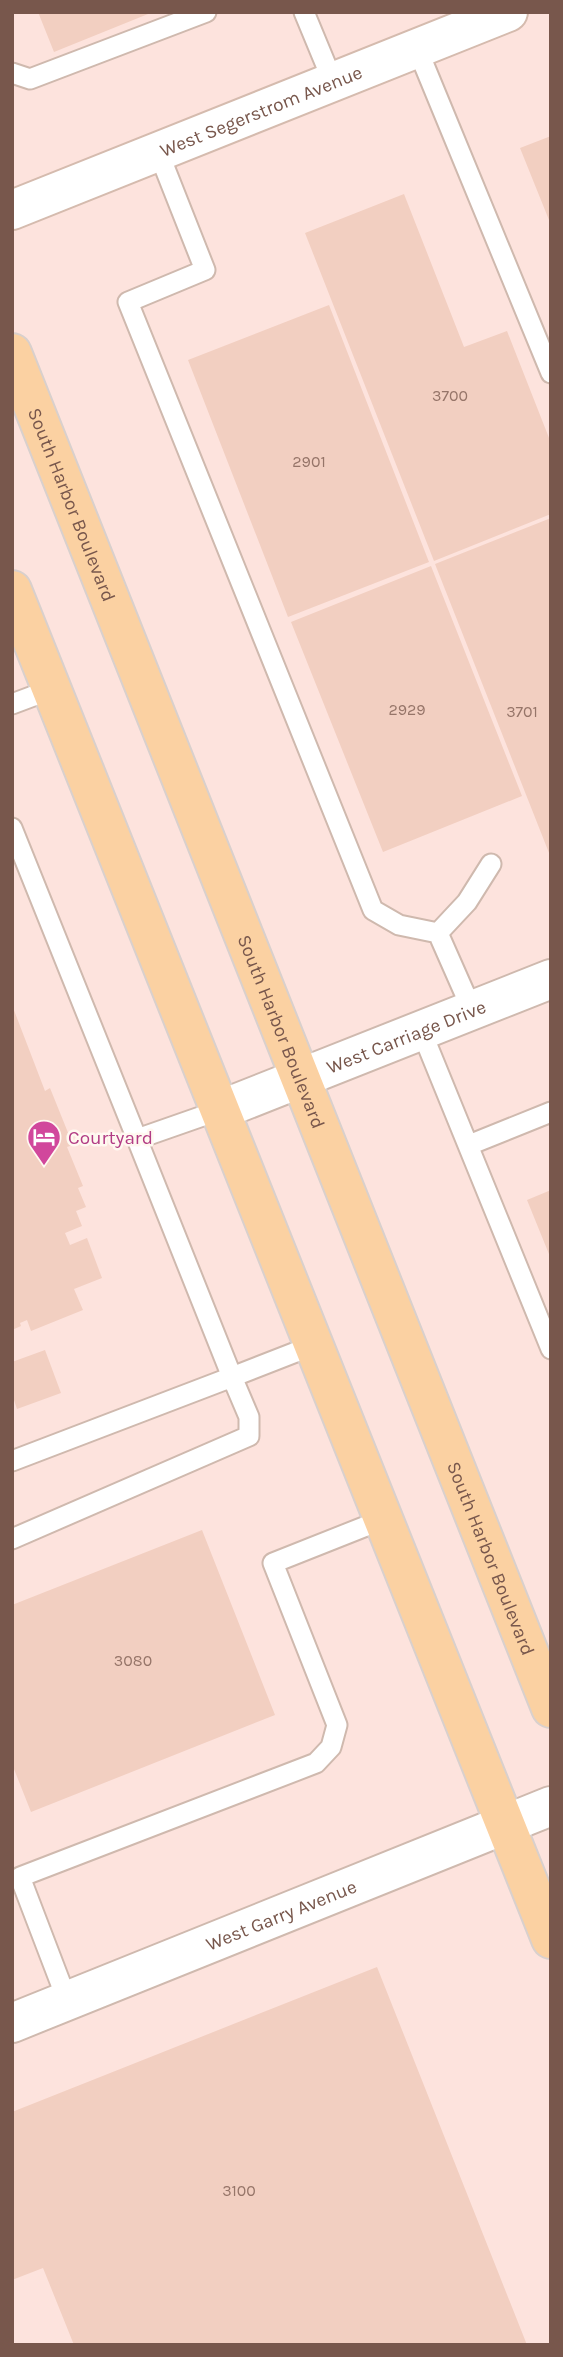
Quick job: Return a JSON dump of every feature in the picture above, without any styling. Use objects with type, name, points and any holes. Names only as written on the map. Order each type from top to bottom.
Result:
[{"type":"main road","name":"South Harbor Boulevard","points":[[12,354],[551,1708]]},
{"type":"main road","points":[[12,590],[551,1939]]},
{"type":"street","name":"West Segerstrom Avenue","points":[[12,210],[508,12]]},
{"type":"street","name":"West Carriage Drive","points":[[220,1110],[551,979]]},
{"type":"street","name":"West Garry Avenue","points":[[12,2022],[551,1806]]},
{"type":"lane","points":[[14,74],[30,79],[206,12]]},
{"type":"lane","points":[[304,12],[333,82]]},
{"type":"lane","points":[[417,48],[551,373]]},
{"type":"lane","points":[[158,151],[205,270],[128,302],[373,910],[399,925],[438,933]]},
{"type":"lane","points":[[12,704],[52,689]]},
{"type":"lane","points":[[12,828],[249,1416],[249,1436],[12,1539]]},
{"type":"lane","points":[[438,933],[467,902],[491,864]]},
{"type":"lane","points":[[438,933],[471,1010]]},
{"type":"lane","points":[[421,1030],[551,1349]]},
{"type":"lane","points":[[137,1139],[220,1110]]},
{"type":"lane","points":[[469,1145],[551,1112]]},
{"type":"lane","points":[[12,1461],[314,1345]]},
{"type":"lane","points":[[67,2000],[20,1877],[316,1763],[331,1747],[337,1725],[273,1563],[384,1520]]},
{"type":"shaded area","points":[[12,12],[551,12],[551,2345],[12,2345]]},
{"type":"building","points":[[38,12],[153,12],[54,52]]},
{"type":"building","points":[[551,136],[551,225],[520,148]]},
{"type":"building","points":[[404,194],[464,347],[507,331],[551,443],[551,514],[434,561],[305,233]]},
{"type":"building","points":[[329,305],[429,562],[288,617],[188,360]]},
{"type":"building","points":[[551,518],[551,858],[435,564]]},
{"type":"building","points":[[431,566],[522,796],[383,852],[291,622]]},
{"type":"building","name":"Courtyard","points":[[12,1005],[45,1091],[50,1088],[73,1145],[67,1147],[83,1186],[78,1188],[86,1207],[76,1211],[82,1226],[65,1233],[70,1245],[87,1238],[102,1278],[74,1289],[83,1310],[31,1331],[27,1320],[12,1330]]},
{"type":"building","points":[[551,1190],[551,1259],[527,1200]]},
{"type":"building","points":[[45,1350],[61,1393],[17,1409],[12,1394],[12,1362]]},
{"type":"building","points":[[202,1530],[275,1715],[31,1812],[12,1764],[12,1605]]},
{"type":"building","points":[[377,1967],[527,2345],[74,2345],[43,2268],[12,2280],[12,2112]]},
{"type":"place","name":"Courtyard","points":[[44,1167]]}]
